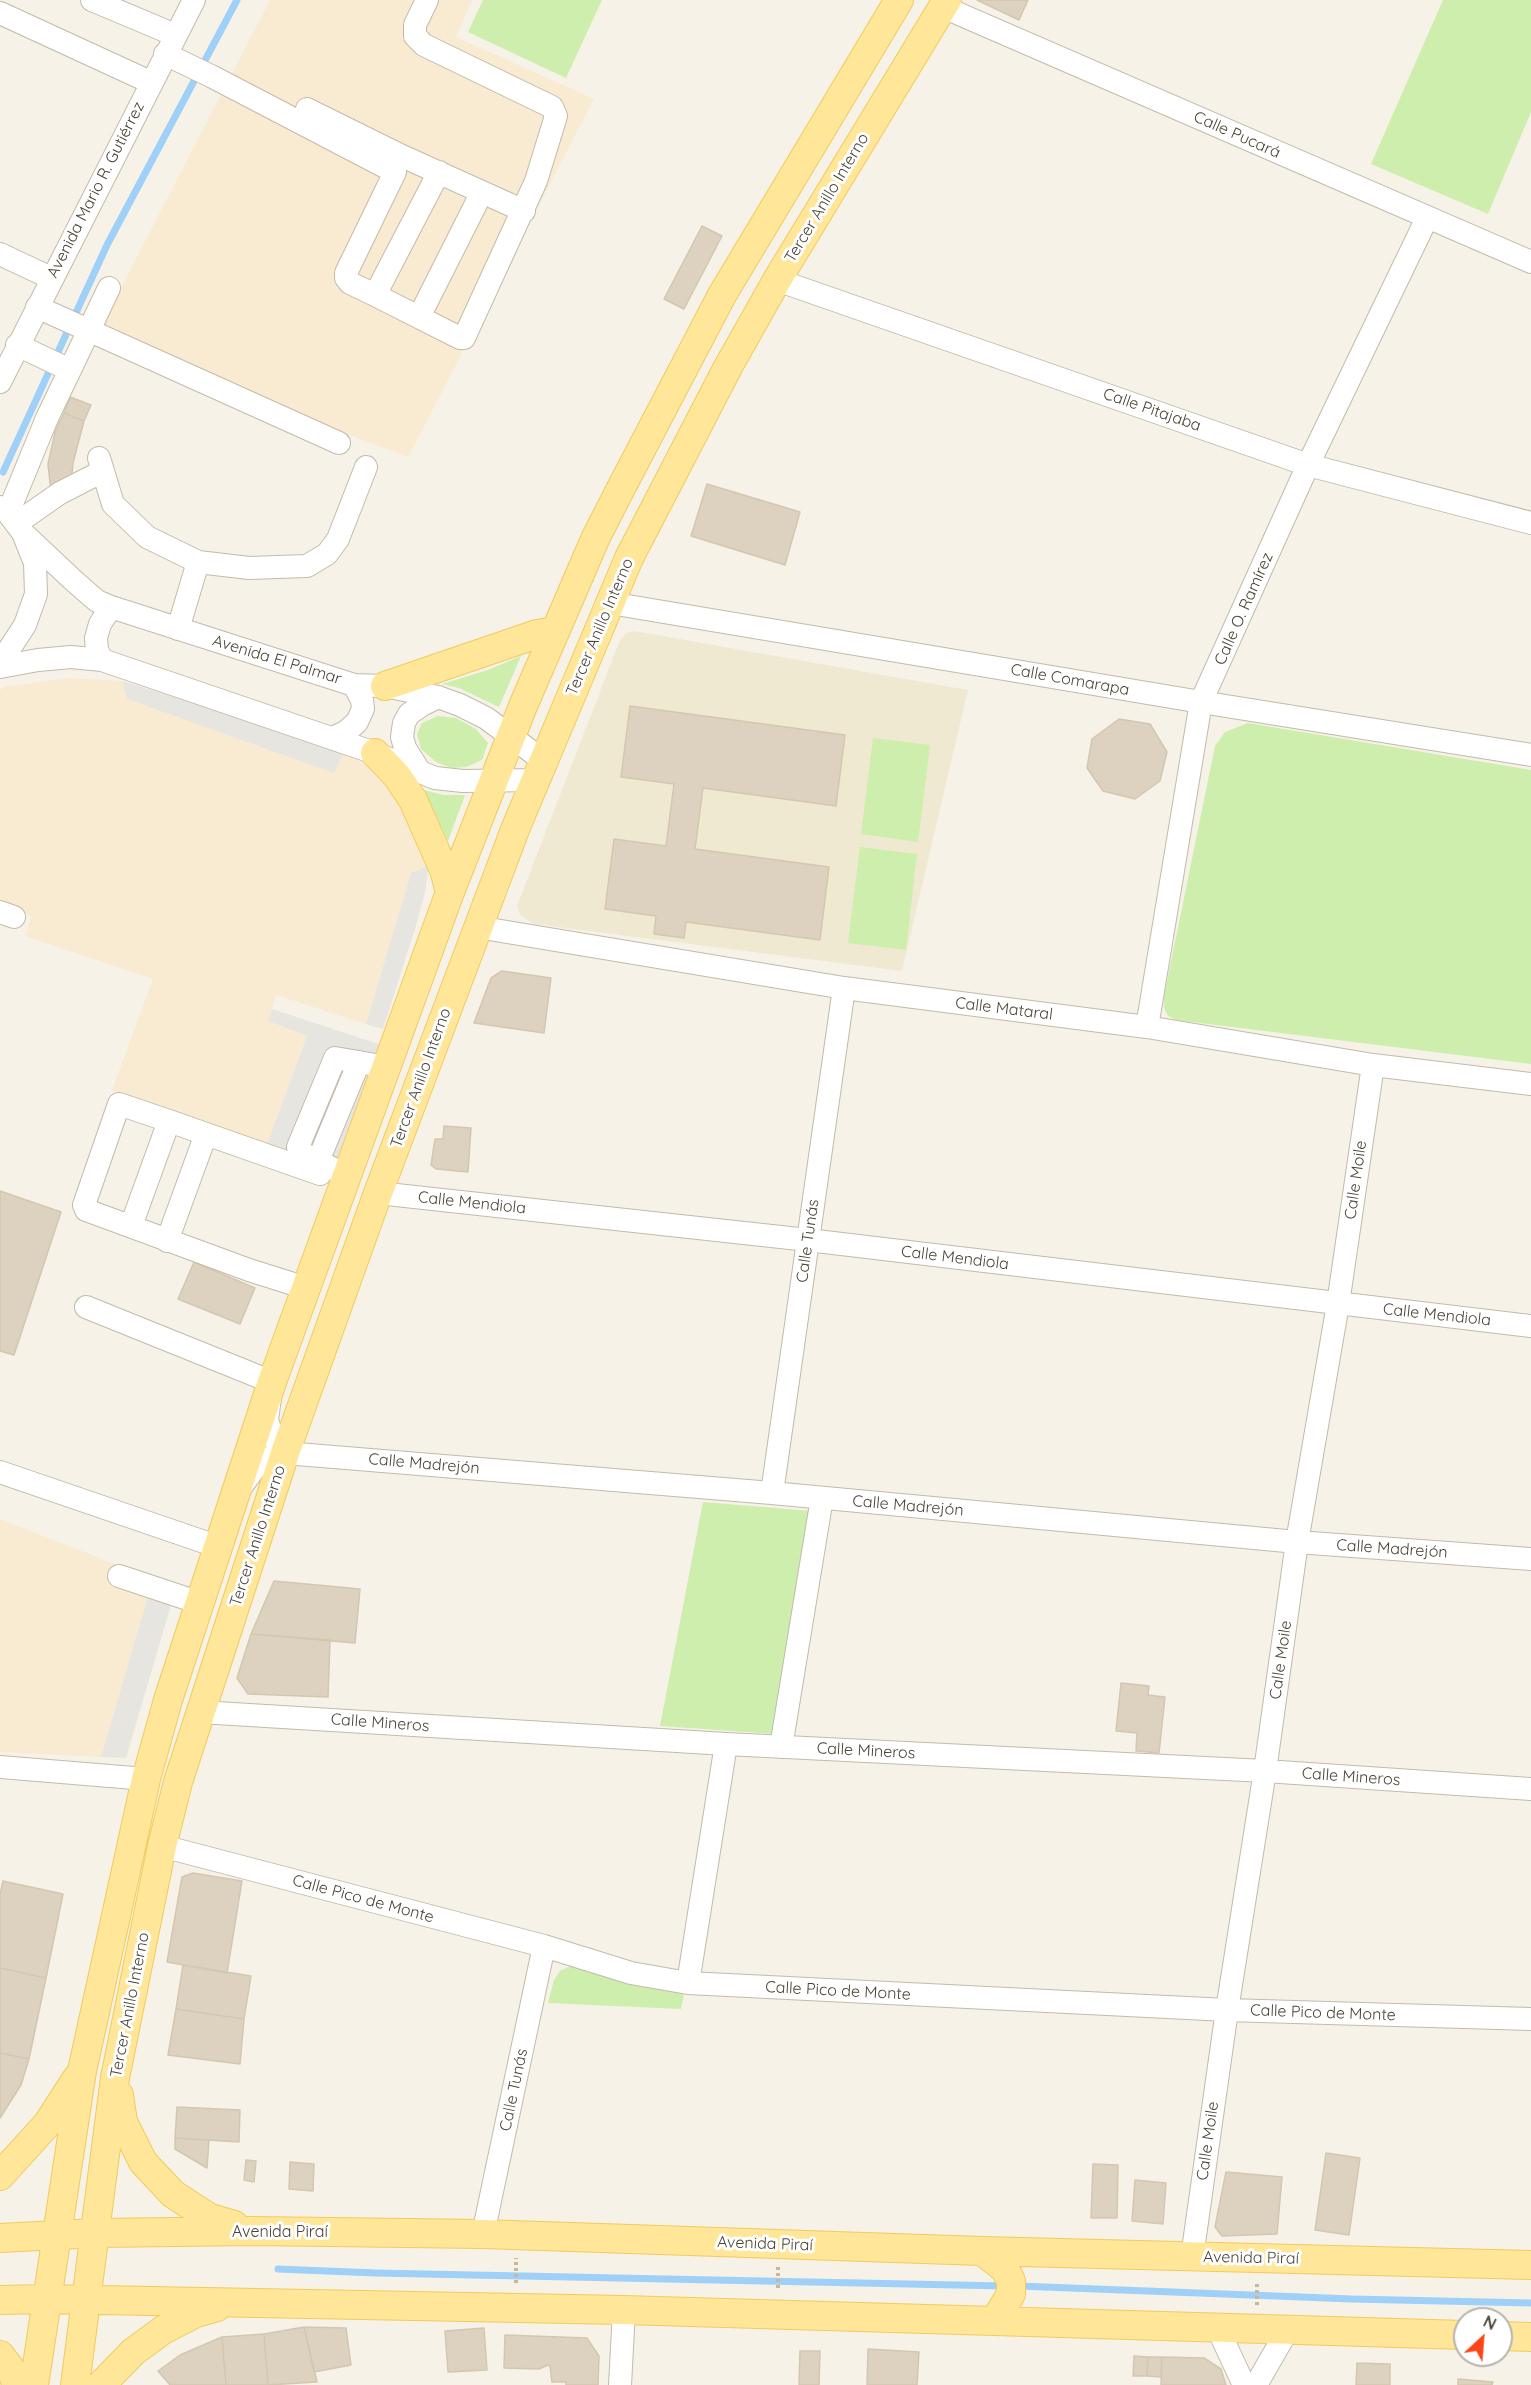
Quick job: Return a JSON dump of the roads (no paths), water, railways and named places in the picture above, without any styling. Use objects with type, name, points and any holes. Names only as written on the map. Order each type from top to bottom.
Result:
[{"type":"main road","name":"Tercer Anillo Interno","points":[[34,2385],[82,2071],[146,1779],[168,1700],[272,1382],[306,1288],[450,892],[555,631],[619,492],[722,295],[899,0]]},
{"type":"main road","name":"Tercer Anillo Interno","points":[[75,2385],[115,2078],[162,1846],[178,1782],[285,1453],[378,1193],[477,927],[629,558],[728,367],[777,280],[945,3]]},
{"type":"main road","points":[[774,205],[768,262],[769,271],[777,280]]},
{"type":"main road","points":[[722,295],[731,298],[741,311],[728,367]]},
{"type":"main road","points":[[610,603],[605,592],[604,568],[610,549],[619,492]]},
{"type":"main road","points":[[385,686],[537,634],[555,631]]},
{"type":"main road","points":[[375,753],[397,776],[413,800],[444,870],[450,892]]},
{"type":"main road","points":[[168,1700],[182,1702],[185,1707],[178,1782]]},
{"type":"main road","points":[[0,2176],[48,2123],[82,2071]]},
{"type":"main road","points":[[115,2078],[123,2122],[143,2162],[173,2194],[210,2218],[253,2231]]},
{"type":"main road","name":"Avenida Piraí","points":[[0,2238],[96,2233],[253,2231],[483,2234],[1036,2259],[1192,2257],[1531,2265]]},
{"type":"main road","points":[[989,2256],[1005,2269],[1011,2281],[1011,2294],[1019,2314]]},
{"type":"main road","points":[[1019,2314],[1025,2299],[1022,2287],[1024,2275],[1036,2259]]},
{"type":"main road","points":[[0,2300],[87,2299],[624,2310],[1019,2314],[1287,2331],[1453,2335]]},
{"type":"main road","points":[[101,2385],[133,2352],[163,2330],[196,2313],[231,2302]]},
{"type":"main road","points":[[1513,2336],[1531,2337]]},
{"type":"main road","points":[[0,2355],[10,2368],[17,2385]]},
{"type":"street","points":[[92,0],[213,70],[399,164],[438,172],[524,211]]},
{"type":"street","name":"Avenida Mario R. Gutiérrez","points":[[0,382],[27,350],[43,309],[51,278],[150,82],[173,48],[194,0]]},
{"type":"street","points":[[399,164],[346,273],[346,278],[350,283],[464,338],[524,211],[556,116],[552,107],[424,45],[415,36],[415,25],[427,0]]},
{"type":"street","name":"Calle Pucará","points":[[945,3],[1531,262]]},
{"type":"street","points":[[0,13],[150,82]]},
{"type":"street","points":[[375,295],[438,172]]},
{"type":"street","points":[[419,317],[482,192]]},
{"type":"street","name":"Calle O. Ramírez","points":[[1147,1027],[1202,702],[1308,465],[1427,218]]},
{"type":"street","points":[[0,254],[51,278]]},
{"type":"street","name":"Calle Pitajaba","points":[[777,280],[1308,465],[1531,523]]},
{"type":"street","points":[[0,657],[8,651],[25,625],[36,594],[35,562],[12,519],[65,368],[109,288]]},
{"type":"street","points":[[43,309],[339,443]]},
{"type":"street","points":[[27,350],[65,368]]},
{"type":"street","points":[[12,519],[60,493],[101,464],[113,504],[147,537],[198,562],[249,568],[307,566],[327,554],[338,539],[366,467]]},
{"type":"street","name":"Avenida El Palmar","points":[[12,519],[97,601],[354,685],[385,686],[438,697],[460,705],[486,718],[511,736],[540,771]]},
{"type":"street","points":[[178,629],[198,562]]},
{"type":"street","name":"Calle Comarapa","points":[[610,603],[1202,702],[1531,754]]},
{"type":"street","points":[[102,660],[97,650],[96,638],[100,624],[111,607]]},
{"type":"street","points":[[0,667],[70,657],[102,660],[333,738],[435,778],[463,782],[493,782],[540,771]]},
{"type":"street","points":[[333,738],[347,731],[357,722],[363,710],[362,700],[354,685]]},
{"type":"street","points":[[420,771],[405,748],[402,737],[404,723],[409,714],[438,697]]},
{"type":"street","name":"Calle Mataral","points":[[477,927],[844,988],[1147,1027],[1373,1065],[1531,1084]]},
{"type":"street","name":"Calle Tunás","points":[[771,1493],[844,988]]},
{"type":"street","points":[[346,1179],[318,1161],[359,1062],[387,1067]]},
{"type":"street","name":"Calle Moile","points":[[1192,2257],[1298,1542],[1338,1304],[1373,1065]]},
{"type":"street","points":[[306,1288],[167,1241],[84,1208],[118,1106],[122,1104],[346,1179]]},
{"type":"street","points":[[131,1226],[169,1121]]},
{"type":"street","points":[[167,1241],[206,1134]]},
{"type":"street","name":"Calle Mendiola","points":[[378,1193],[808,1240],[1531,1326]]},
{"type":"street","points":[[86,1307],[272,1382],[267,1420],[273,1438],[285,1453],[269,1458],[255,1468],[235,1496]]},
{"type":"street","name":"Calle Madrejón","points":[[285,1453],[771,1493],[1298,1542],[1531,1559]]},
{"type":"street","points":[[0,1472],[219,1547]]},
{"type":"street","points":[[781,1747],[822,1498]]},
{"type":"street","points":[[119,1576],[200,1603]]},
{"type":"street","name":"Calle Mineros","points":[[200,1712],[726,1744],[1265,1771],[1531,1789]]},
{"type":"street","points":[[688,1983],[726,1744]]},
{"type":"street","points":[[0,1767],[146,1779]]},
{"type":"street","name":"Calle Pico de Monte","points":[[162,1846],[544,1946],[631,1973],[688,1983],[1227,2010],[1531,2019]]},
{"type":"street","name":"Calle Tunás","points":[[483,2234],[544,1946]]},
{"type":"street","points":[[620,2385],[624,2310]]},
{"type":"street","points":[[1217,2327],[1244,2385]]},
{"type":"street","points":[[1256,2385],[1287,2331]]},
{"type":"waterway","points":[[3,472],[107,245],[237,0]]},
{"type":"waterway","points":[[278,2269],[1005,2286]]},
{"type":"waterway","points":[[1019,2286],[1352,2299],[1531,2303]]}]
